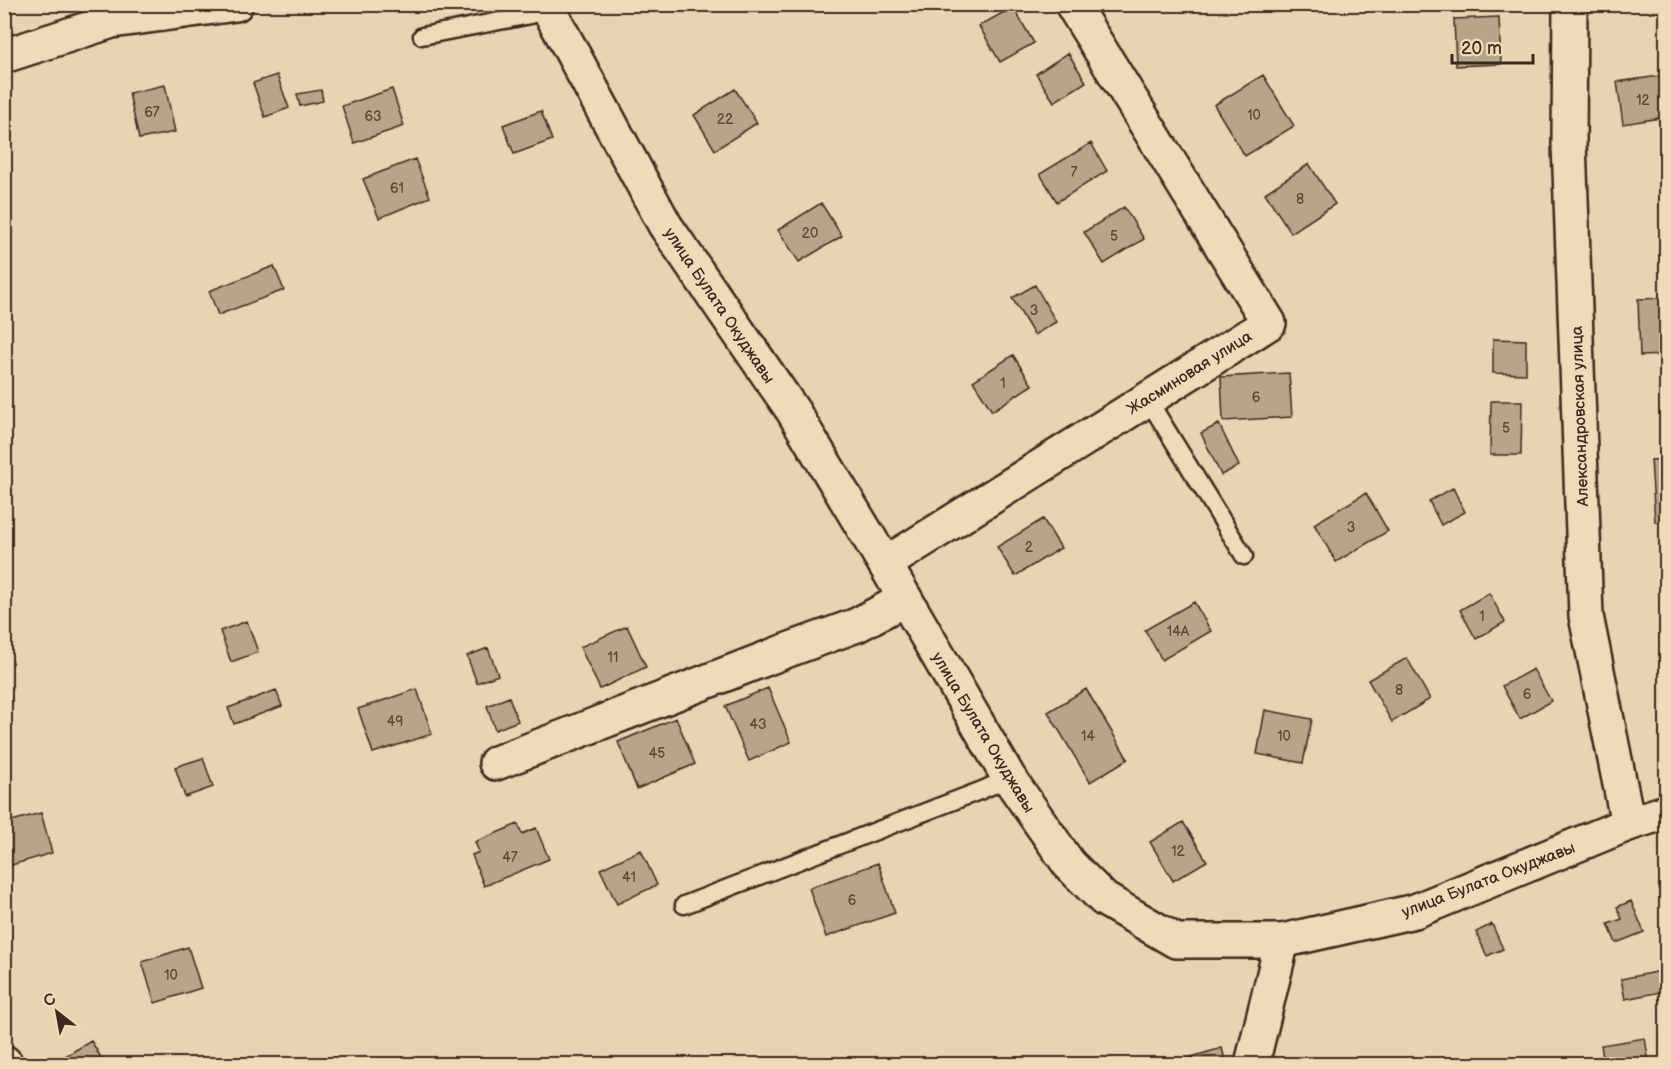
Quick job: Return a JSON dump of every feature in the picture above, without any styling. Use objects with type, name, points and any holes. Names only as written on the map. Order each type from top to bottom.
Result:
[{"type":"street","points":[[4,56],[112,21],[236,4]]},
{"type":"street","name":"Жасминовая улица","points":[[885,564],[1269,323],[1072,4]]},
{"type":"street","name":"Александровская улица","points":[[1570,4],[1569,143],[1586,616],[1628,824]]},
{"type":"street","name":"улица Булата Окуджавы","points":[[548,8],[665,225],[793,411],[1009,778],[1069,864],[1104,899],[1176,941],[1282,941],[1415,911],[1628,824],[1666,812]]},
{"type":"street","points":[[496,763],[857,625],[905,599]]},
{"type":"street","points":[[1252,1065],[1282,941]]},
{"type":"lane","points":[[422,36],[548,8]]},
{"type":"lane","points":[[1147,398],[1244,556]]},
{"type":"lane","points":[[684,905],[1009,778]]},
{"type":"building","points":[[1013,7],[1034,43],[1000,62],[979,26]]},
{"type":"building","points":[[1499,17],[1501,64],[1456,66],[1454,19]]},
{"type":"building","points":[[1068,53],[1086,82],[1054,102],[1036,74]]},
{"type":"building","points":[[277,75],[289,108],[265,117],[253,83]]},
{"type":"building","points":[[1263,75],[1294,126],[1245,156],[1214,105]]},
{"type":"building","points":[[1666,75],[1666,117],[1623,124],[1617,82]]},
{"type":"building","points":[[165,85],[175,132],[139,139],[129,93]]},
{"type":"building","points":[[392,89],[404,126],[354,143],[342,106]]},
{"type":"building","points":[[735,89],[757,123],[715,150],[694,115]]},
{"type":"building","points":[[321,90],[323,101],[300,106],[297,94]]},
{"type":"building","points":[[541,111],[552,140],[514,154],[503,125]]},
{"type":"building","points":[[1091,143],[1107,171],[1057,202],[1040,174]]},
{"type":"building","points":[[415,159],[430,197],[379,218],[363,179]]},
{"type":"building","points":[[1309,164],[1335,204],[1291,233],[1265,193]]},
{"type":"building","points":[[821,203],[842,236],[799,262],[778,230]]},
{"type":"building","points":[[1124,207],[1144,239],[1104,264],[1084,232]]},
{"type":"building","points":[[274,266],[284,290],[218,315],[209,291]]},
{"type":"building","points":[[1035,285],[1056,322],[1034,335],[1012,298]]},
{"type":"building","points":[[1666,298],[1666,355],[1640,356],[1638,299]]},
{"type":"building","points":[[1493,339],[1526,340],[1526,374],[1493,373]]},
{"type":"building","points":[[1013,355],[1032,385],[992,411],[973,381]]},
{"type":"building","points":[[1289,373],[1292,417],[1223,421],[1221,377]]},
{"type":"building","points":[[1491,401],[1522,401],[1521,455],[1490,455]]},
{"type":"building","points":[[1219,424],[1239,466],[1221,475],[1201,433]]},
{"type":"building","points":[[1666,459],[1666,522],[1655,522],[1651,460]]},
{"type":"building","points":[[1453,488],[1465,512],[1441,525],[1429,501]]},
{"type":"building","points":[[1366,493],[1388,531],[1336,562],[1314,524]]},
{"type":"building","points":[[1043,519],[1061,548],[1015,576],[997,547]]},
{"type":"building","points":[[1489,593],[1505,622],[1476,639],[1460,610]]},
{"type":"building","points":[[1194,602],[1211,631],[1162,660],[1145,630]]},
{"type":"building","points":[[247,621],[258,652],[231,662],[220,631]]},
{"type":"building","points":[[627,626],[646,667],[600,689],[580,647]]},
{"type":"building","points":[[488,648],[498,675],[477,683],[467,656]]},
{"type":"building","points":[[1407,658],[1430,699],[1392,722],[1368,680]]},
{"type":"building","points":[[1533,669],[1551,701],[1520,719],[1502,686]]},
{"type":"building","points":[[768,688],[791,742],[749,761],[725,706]]},
{"type":"building","points":[[417,689],[432,734],[373,753],[358,709]]},
{"type":"building","points":[[1086,689],[1128,759],[1090,782],[1048,712]]},
{"type":"building","points":[[276,690],[282,706],[234,724],[228,708]]},
{"type":"building","points":[[509,697],[518,721],[495,730],[487,706]]},
{"type":"building","points":[[1265,710],[1312,719],[1303,763],[1257,754]]},
{"type":"building","points":[[676,718],[695,764],[637,789],[618,742]]},
{"type":"building","points":[[203,758],[213,787],[185,797],[175,767]]},
{"type":"building","points":[[41,813],[52,853],[5,867],[4,823]]},
{"type":"building","points":[[1183,822],[1207,861],[1173,881],[1150,842]]},
{"type":"building","points":[[518,824],[522,834],[536,828],[549,859],[484,886],[472,855],[479,852],[475,842]]},
{"type":"building","points":[[641,850],[657,885],[617,904],[600,869]]},
{"type":"building","points":[[878,863],[895,913],[826,937],[809,888]]},
{"type":"building","points":[[1631,901],[1644,932],[1616,943],[1608,924],[1622,919],[1617,907]]},
{"type":"building","points":[[1492,924],[1503,949],[1487,956],[1476,932]]},
{"type":"building","points":[[188,947],[201,988],[155,1003],[142,962]]},
{"type":"building","points":[[1666,970],[1666,991],[1625,999],[1621,979]]},
{"type":"building","points":[[1645,1038],[1649,1064],[1604,1064],[1601,1045]]},
{"type":"building","points":[[91,1041],[105,1064],[66,1064],[62,1058]]},
{"type":"building","points":[[1222,1048],[1226,1064],[1193,1064],[1191,1057]]}]
